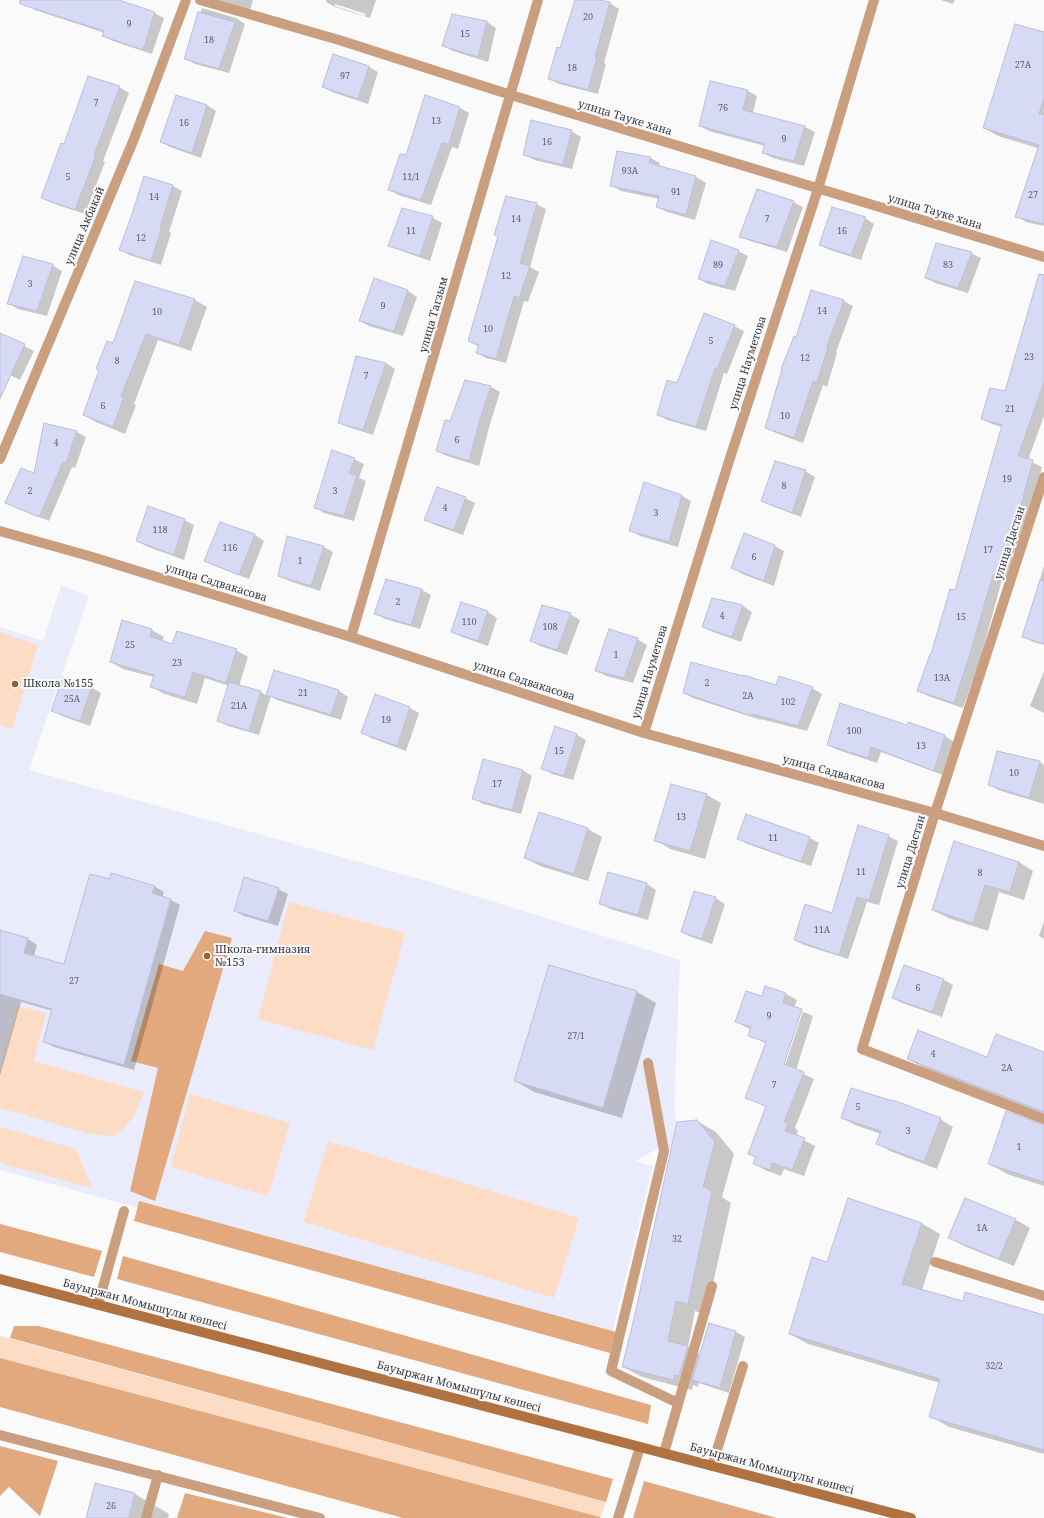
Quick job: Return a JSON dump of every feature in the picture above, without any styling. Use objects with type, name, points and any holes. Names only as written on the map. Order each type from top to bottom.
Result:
[{"type":"main road","name":"Бауыржан Момышұлы көшесі","points":[[0,1279],[911,1518]]},
{"type":"street","name":"улица Акбакай","points":[[0,459],[134,139],[186,0]]},
{"type":"street","name":"улица Тауке хана","points":[[200,0],[339,40],[511,95],[1044,257]]},
{"type":"street","name":"улица Тагзым","points":[[351,637],[538,0]]},
{"type":"street","name":"улица Науметова","points":[[644,733],[729,461],[818,189],[874,0]]},
{"type":"street","name":"улица Дастан","points":[[1044,476],[935,813],[862,1049],[1044,1118]]},
{"type":"street","name":"улица Садвакасова","points":[[0,531],[89,556],[351,637],[644,733],[935,813],[1044,846]]},
{"type":"street","points":[[648,1063],[664,1150],[612,1371],[678,1403]]},
{"type":"street","points":[[98,1305],[124,1211]]},
{"type":"street","points":[[935,1262],[1044,1296]]},
{"type":"street","points":[[664,1453],[712,1286]]},
{"type":"street","points":[[712,1466],[743,1366]]},
{"type":"street","points":[[0,1435],[320,1518]]},
{"type":"street","points":[[618,1518],[640,1447]]},
{"type":"street","points":[[146,1518],[158,1475]]},
{"type":"shaded area","name":"Школа-гимназия №153","points":[[61,585],[89,596],[29,770],[434,883],[680,960],[674,1109],[677,1122],[671,1151],[657,1149],[635,1161],[653,1166],[611,1337],[0,1170],[0,627],[43,641]]},
{"type":"shaded area","name":"Школа №155","points":[[0,632],[38,645],[12,729],[0,725]]},
{"type":"shaded area","points":[[289,902],[405,933],[373,1050],[258,1019]]},
{"type":"shaded area","points":[[205,931],[232,938],[155,1201],[130,1191],[158,1068],[131,1061],[159,964],[183,971]]},
{"type":"shaded area","points":[[18,1006],[46,1013],[34,1061],[144,1092],[134,1116],[121,1131],[114,1136],[90,1134],[0,1108],[0,1071]]},
{"type":"shaded area","points":[[190,1094],[290,1123],[268,1196],[171,1167]]},
{"type":"shaded area","points":[[0,1127],[76,1149],[92,1188],[0,1163]]},
{"type":"shaded area","points":[[328,1141],[579,1218],[554,1298],[304,1222]]},
{"type":"shaded area","points":[[139,1201],[616,1332],[610,1353],[134,1221]]},
{"type":"shaded area","points":[[0,1224],[102,1251],[94,1277],[0,1252]]},
{"type":"shaded area","points":[[123,1256],[651,1405],[648,1424],[117,1279]]},
{"type":"shaded area","points":[[14,1326],[39,1326],[613,1479],[606,1502],[10,1338]]},
{"type":"shaded area","points":[[0,1336],[606,1502],[600,1517],[0,1358]]},
{"type":"shaded area","points":[[0,1358],[600,1518],[403,1518],[0,1407]]},
{"type":"shaded area","points":[[0,1446],[58,1461],[40,1516],[9,1487],[0,1496]]},
{"type":"shaded area","points":[[644,1481],[777,1518],[633,1518]]},
{"type":"shaded area","points":[[185,1493],[288,1518],[177,1518]]},
{"type":"building","points":[[20,0],[119,0],[155,12],[143,50],[102,36],[104,31],[20,4]]},
{"type":"building","points":[[575,0],[599,0],[610,2],[595,57],[597,57],[588,90],[548,79],[557,47],[560,48]]},
{"type":"building","points":[[198,12],[235,22],[219,69],[184,59]]},
{"type":"building","points":[[452,14],[487,21],[478,57],[442,46]]},
{"type":"building","points":[[1015,24],[1044,32],[1044,98],[1039,114],[1044,115],[1044,224],[1015,217],[1039,145],[983,128]]},
{"type":"building","points":[[333,54],[369,66],[358,99],[322,87]]},
{"type":"building","points":[[88,76],[120,86],[75,210],[41,198],[61,143],[64,144]]},
{"type":"building","points":[[710,81],[748,90],[743,110],[805,126],[794,161],[762,153],[765,144],[699,126]]},
{"type":"building","points":[[176,95],[207,105],[192,153],[160,142]]},
{"type":"building","points":[[425,95],[460,107],[449,144],[442,143],[421,200],[388,190],[400,154],[406,155]]},
{"type":"building","points":[[531,120],[572,130],[563,165],[523,155]]},
{"type":"building","points":[[617,151],[651,157],[649,163],[696,176],[686,215],[656,207],[659,196],[610,186]]},
{"type":"building","points":[[144,176],[173,185],[151,261],[119,250]]},
{"type":"building","points":[[757,189],[794,201],[777,247],[739,237]]},
{"type":"building","points":[[506,196],[537,203],[520,263],[530,266],[519,298],[514,296],[496,359],[476,353],[479,345],[468,341],[498,236],[494,235]]},
{"type":"building","points":[[832,207],[866,217],[851,255],[819,245]]},
{"type":"building","points":[[402,208],[433,216],[420,256],[388,246]]},
{"type":"building","points":[[711,240],[739,250],[725,286],[698,279]]},
{"type":"building","points":[[936,243],[972,252],[958,288],[925,278]]},
{"type":"building","points":[[23,256],[53,264],[37,311],[7,304]]},
{"type":"building","points":[[1039,274],[1044,275],[1044,382],[1018,456],[1033,460],[1015,532],[1000,577],[993,575],[954,703],[917,691],[931,654],[950,589],[955,590],[1002,425],[981,419],[990,388],[1005,391]]},
{"type":"building","points":[[374,278],[408,290],[394,331],[359,321]]},
{"type":"building","points":[[135,281],[195,299],[179,345],[146,334],[121,396],[124,397],[113,427],[83,415],[99,370],[96,369],[107,341],[113,343]]},
{"type":"building","points":[[811,290],[844,300],[827,346],[828,347],[817,382],[813,381],[794,438],[765,428],[781,369],[794,336],[796,337]]},
{"type":"building","points":[[704,313],[735,325],[717,369],[715,368],[696,427],[657,415],[667,380],[677,383]]},
{"type":"building","points":[[0,333],[25,344],[0,399]]},
{"type":"building","points":[[356,356],[386,363],[363,430],[338,423]]},
{"type":"building","points":[[465,380],[491,386],[480,419],[469,461],[436,451],[445,420],[450,421]]},
{"type":"building","points":[[44,423],[77,431],[66,463],[63,462],[39,517],[5,503],[21,468],[34,473]]},
{"type":"building","points":[[332,450],[355,458],[349,473],[357,475],[344,516],[314,508]]},
{"type":"building","points":[[775,461],[806,470],[792,513],[761,501]]},
{"type":"building","points":[[644,482],[682,495],[669,542],[629,531]]},
{"type":"building","points":[[437,487],[466,497],[454,530],[424,520]]},
{"type":"building","points":[[148,506],[185,519],[174,555],[136,541]]},
{"type":"building","points":[[220,522],[255,534],[239,575],[204,561]]},
{"type":"building","points":[[744,533],[775,545],[764,581],[731,568]]},
{"type":"building","points":[[287,536],[324,546],[311,586],[278,576]]},
{"type":"building","points":[[386,579],[422,589],[411,625],[374,614]]},
{"type":"building","points":[[1040,580],[1044,581],[1044,644],[1022,637]]},
{"type":"building","points":[[712,598],[743,605],[732,637],[702,627]]},
{"type":"building","points":[[461,602],[488,611],[478,641],[451,632]]},
{"type":"building","points":[[542,605],[571,613],[557,650],[530,641]]},
{"type":"building","points":[[122,620],[152,629],[150,636],[172,644],[177,631],[237,649],[226,683],[193,672],[185,697],[150,687],[154,675],[110,662]]},
{"type":"building","points":[[609,629],[638,638],[624,678],[595,671]]},
{"type":"building","points":[[691,662],[776,685],[779,676],[813,687],[798,726],[752,714],[751,716],[683,693]]},
{"type":"building","points":[[274,670],[339,690],[331,715],[266,695]]},
{"type":"building","points":[[63,677],[92,686],[80,721],[51,711]]},
{"type":"building","points":[[229,682],[261,691],[249,731],[217,721]]},
{"type":"building","points":[[375,694],[410,707],[397,746],[361,733]]},
{"type":"building","points":[[840,703],[907,725],[908,722],[945,735],[934,771],[871,747],[868,758],[827,745]]},
{"type":"building","points":[[555,726],[577,734],[564,776],[541,769]]},
{"type":"building","points":[[997,751],[1040,761],[1029,798],[988,785]]},
{"type":"building","points":[[483,759],[523,770],[512,810],[472,799]]},
{"type":"building","points":[[671,784],[707,794],[690,851],[654,841]]},
{"type":"building","points":[[539,812],[588,828],[574,874],[524,858]]},
{"type":"building","points":[[746,814],[810,837],[801,862],[737,839]]},
{"type":"building","points":[[858,825],[889,835],[869,900],[857,897],[839,955],[794,940],[805,904],[832,913]]},
{"type":"building","points":[[954,841],[1019,862],[1010,892],[985,885],[973,923],[932,910]]},
{"type":"building","points":[[608,872],[647,883],[638,915],[599,904]]},
{"type":"building","points":[[111,873],[155,886],[152,893],[171,899],[124,1065],[43,1042],[52,1009],[0,994],[0,930],[28,938],[24,953],[64,964],[90,874],[110,879]]},
{"type":"building","points":[[244,877],[279,888],[268,921],[234,911]]},
{"type":"building","points":[[694,891],[716,897],[702,939],[681,932]]},
{"type":"building","points":[[549,965],[637,991],[603,1108],[514,1081]]},
{"type":"building","points":[[904,965],[944,979],[932,1012],[892,998]]},
{"type":"building","points":[[765,986],[786,993],[783,1003],[802,1009],[784,1064],[804,1072],[784,1122],[788,1123],[785,1131],[805,1138],[792,1170],[772,1163],[770,1170],[753,1164],[756,1157],[748,1154],[766,1106],[745,1098],[766,1042],[748,1036],[751,1027],[735,1022],[746,991],[762,996]]},
{"type":"building","points":[[918,1030],[987,1057],[996,1034],[1044,1052],[1044,1112],[907,1059]]},
{"type":"building","points":[[851,1088],[893,1100],[941,1118],[924,1162],[876,1144],[881,1131],[841,1118]]},
{"type":"building","points":[[1006,1111],[1044,1125],[1044,1182],[988,1164]]},
{"type":"building","points":[[697,1120],[715,1142],[703,1187],[712,1191],[688,1304],[676,1301],[668,1341],[688,1346],[679,1376],[675,1375],[673,1380],[622,1367],[677,1122]]},
{"type":"building","points":[[848,1198],[922,1223],[902,1284],[963,1301],[965,1292],[1044,1315],[1044,1450],[929,1417],[940,1379],[789,1334],[812,1257],[827,1262]]},
{"type":"building","points":[[965,1198],[1016,1219],[999,1259],[948,1238]]},
{"type":"building","points":[[709,1323],[736,1331],[720,1388],[692,1380]]},
{"type":"building","points":[[95,1483],[135,1493],[129,1518],[86,1518]]},
{"type":"place","name":"Школа №155","points":[[15,684]]},
{"type":"place","name":"Школа-гимназия №153","points":[[207,956]]}]
